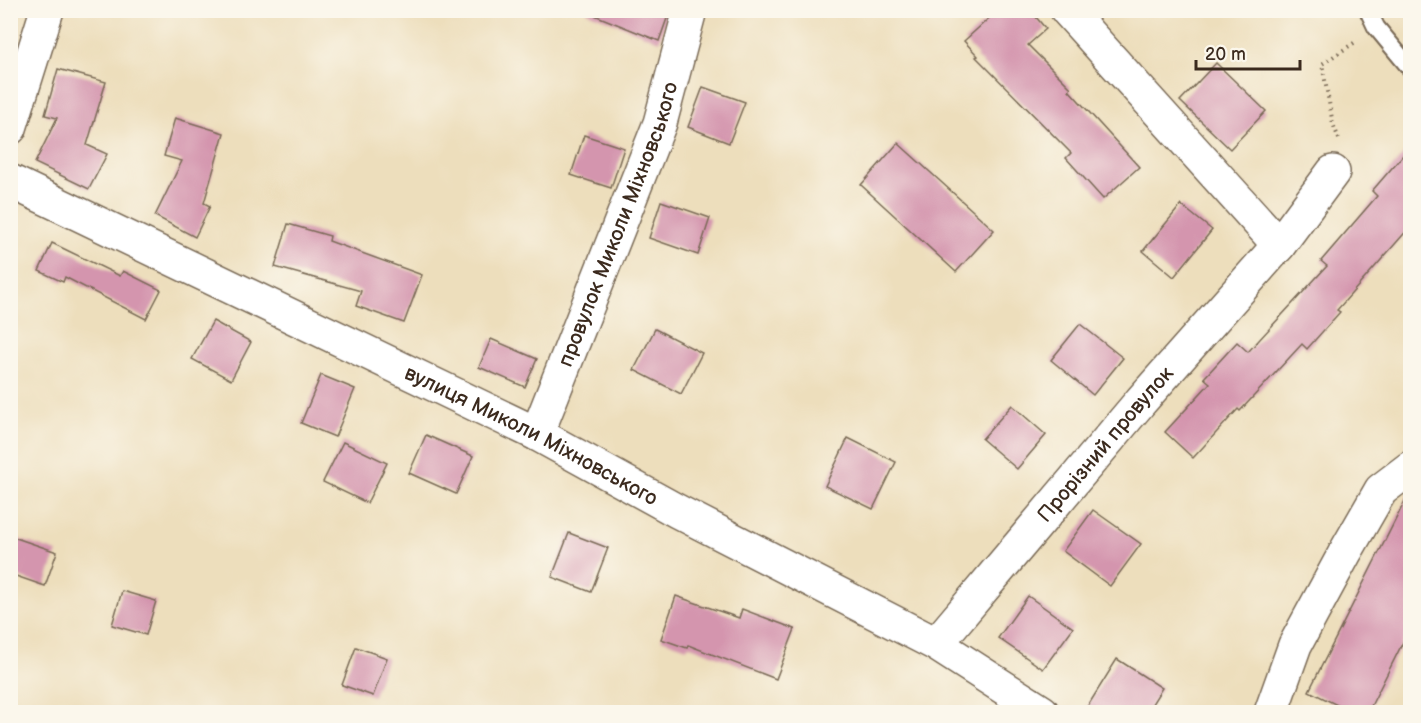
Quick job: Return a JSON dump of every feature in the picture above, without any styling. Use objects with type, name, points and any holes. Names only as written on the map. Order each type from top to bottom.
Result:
[{"type":"street","points":[[10,128],[46,10]]},
{"type":"street","name":"провулок Миколи Міхновського","points":[[537,434],[660,123],[690,10]]},
{"type":"street","points":[[1067,10],[1279,245]]},
{"type":"street","name":"Прорізний провулок","points":[[936,644],[1141,401],[1279,245],[1333,172]]},
{"type":"street","name":"вулиця Миколи Міхновського","points":[[10,181],[537,434],[677,511],[936,644],[1042,712]]},
{"type":"street","points":[[1271,712],[1295,645],[1346,551],[1381,490],[1410,468]]},
{"type":"lane","points":[[1368,10],[1377,27],[1410,68]]},
{"type":"path","points":[[1333,124],[1322,64],[1377,27]]},
{"type":"building","points":[[587,10],[670,10],[659,41],[587,12]]},
{"type":"building","points":[[998,10],[1030,10],[1046,29],[1028,45],[1071,88],[1069,90],[1139,167],[1103,199],[1066,158],[1071,153],[976,57],[978,56],[964,41]]},
{"type":"building","points":[[1216,63],[1266,111],[1230,149],[1180,101]]},
{"type":"building","points":[[58,69],[106,82],[87,145],[107,154],[89,189],[35,163],[57,118],[45,115]]},
{"type":"building","points":[[703,87],[745,102],[729,143],[688,127]]},
{"type":"building","points":[[175,118],[224,133],[204,203],[210,206],[195,237],[155,216],[182,161],[164,156]]},
{"type":"building","points":[[584,135],[624,148],[611,188],[571,175]]},
{"type":"building","points":[[898,143],[994,230],[956,272],[861,185]]},
{"type":"building","points":[[1410,147],[1410,227],[1337,310],[1340,312],[1307,349],[1302,344],[1193,458],[1165,432],[1210,383],[1204,378],[1237,342],[1248,352],[1327,266],[1321,261],[1377,196],[1372,191]]},
{"type":"building","points":[[661,201],[710,218],[698,255],[649,238]]},
{"type":"building","points":[[1181,205],[1212,230],[1174,277],[1143,251]]},
{"type":"building","points":[[288,224],[330,236],[329,241],[422,275],[404,323],[356,306],[361,291],[275,267]]},
{"type":"building","points":[[52,243],[120,276],[123,271],[161,290],[146,319],[65,277],[63,282],[39,271]]},
{"type":"building","points":[[213,321],[251,342],[231,380],[192,359]]},
{"type":"building","points":[[1080,324],[1123,358],[1093,395],[1051,360]]},
{"type":"building","points":[[655,329],[702,353],[681,394],[634,370]]},
{"type":"building","points":[[491,339],[537,359],[525,387],[479,367]]},
{"type":"building","points":[[321,375],[355,389],[335,437],[301,423]]},
{"type":"building","points":[[1012,405],[1046,435],[1017,469],[982,439]]},
{"type":"building","points":[[426,435],[473,456],[456,494],[409,473]]},
{"type":"building","points":[[848,438],[896,462],[873,509],[825,486]]},
{"type":"building","points":[[343,442],[387,463],[367,503],[323,482]]},
{"type":"building","points":[[1410,491],[1410,628],[1368,712],[1351,712],[1309,691]]},
{"type":"building","points":[[1093,510],[1141,544],[1110,586],[1063,551]]},
{"type":"building","points":[[569,533],[608,548],[591,592],[552,577]]},
{"type":"building","points":[[10,536],[57,552],[45,586],[10,574]]},
{"type":"building","points":[[122,591],[156,601],[146,635],[112,625]]},
{"type":"building","points":[[676,596],[739,618],[742,609],[795,629],[776,679],[688,645],[687,648],[661,639]]},
{"type":"building","points":[[1028,596],[1073,628],[1043,669],[998,638]]},
{"type":"building","points":[[356,647],[387,658],[373,696],[342,685]]},
{"type":"building","points":[[1117,659],[1162,688],[1147,712],[1084,712]]}]
